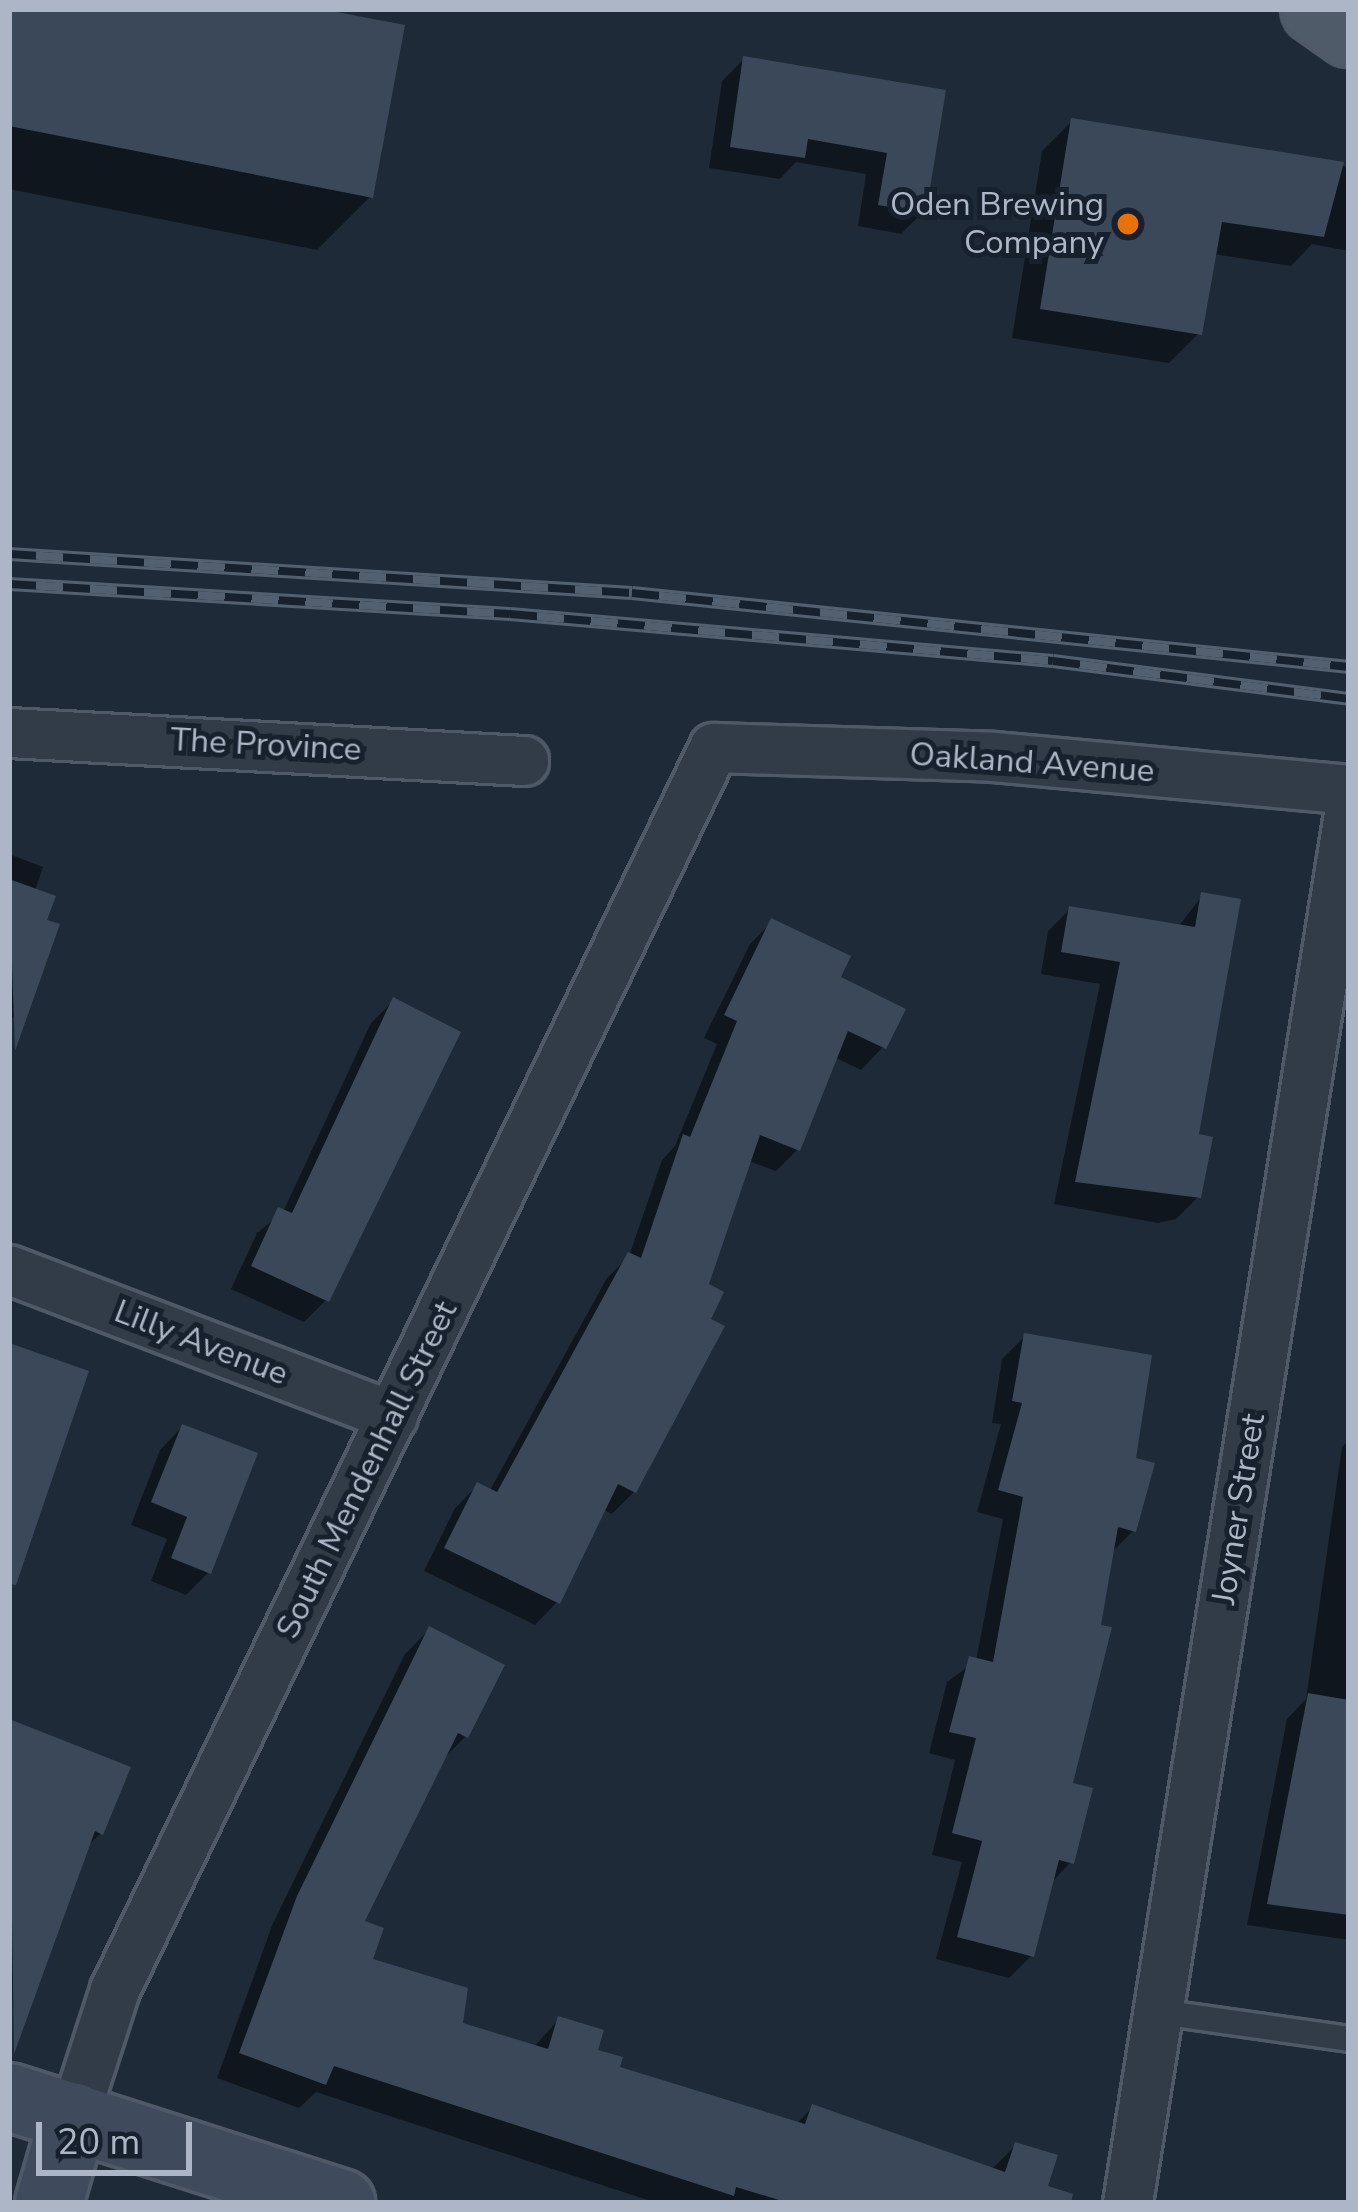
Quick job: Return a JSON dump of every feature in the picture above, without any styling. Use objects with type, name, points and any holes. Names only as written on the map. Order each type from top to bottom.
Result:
[{"type":"main road","points":[[1315,9],[1349,34]]},
{"type":"main road","points":[[9,2097],[341,2203]]},
{"type":"main road","name":"South Mendenhall Street","points":[[50,2203],[74,2117]]},
{"type":"street","name":"The Province","points":[[9,733],[524,761]]},
{"type":"street","name":"Oakland Avenue","points":[[714,748],[994,757],[1349,790]]},
{"type":"street","name":"South Mendenhall Street","points":[[74,2117],[115,1990],[714,748]]},
{"type":"street","name":"Joyner Street","points":[[1127,2203],[1349,814]]},
{"type":"street","name":"Lilly Avenue","points":[[9,1270],[393,1417]]},
{"type":"lane","points":[[1160,2012],[1349,2039]]},
{"type":"building","points":[[9,9],[321,9],[405,25],[373,198],[9,126]]},
{"type":"building","points":[[743,56],[946,90],[926,213],[878,205],[887,153],[808,139],[805,158],[730,147]]},
{"type":"building","points":[[1071,118],[1344,162],[1324,237],[1222,222],[1202,335],[1040,309]]},
{"type":"building","points":[[9,879],[56,896],[47,920],[60,924],[15,1051]]},
{"type":"building","points":[[1201,892],[1241,899],[1199,1134],[1213,1137],[1201,1198],[1075,1182],[1120,962],[1061,952],[1069,906],[1195,927]]},
{"type":"building","points":[[771,918],[851,956],[841,977],[906,1009],[886,1049],[848,1031],[800,1151],[760,1135],[709,1284],[724,1292],[711,1319],[725,1326],[636,1493],[618,1484],[560,1604],[444,1548],[477,1482],[497,1492],[628,1252],[641,1258],[683,1134],[690,1137],[737,1021],[724,1015]]},
{"type":"building","points":[[393,997],[461,1032],[329,1302],[251,1266],[278,1207],[292,1213]]},
{"type":"building","points":[[1024,1333],[1152,1355],[1136,1458],[1155,1463],[1136,1532],[1118,1527],[1101,1625],[1112,1627],[1073,1783],[1093,1788],[1074,1864],[1059,1860],[1034,1957],[957,1937],[982,1841],[952,1833],[976,1738],[949,1732],[969,1656],[993,1662],[1023,1497],[998,1490],[1022,1403],[1012,1401]]},
{"type":"building","points":[[9,1343],[89,1371],[16,1585],[9,1584]]},
{"type":"building","points":[[182,1424],[258,1453],[211,1574],[171,1558],[187,1517],[151,1502]]},
{"type":"building","points":[[429,1626],[505,1665],[468,1738],[458,1733],[365,1921],[384,1928],[373,1959],[468,1988],[463,2023],[548,2049],[558,2016],[604,2030],[598,2050],[623,2057],[620,2067],[805,2124],[812,2104],[1005,2172],[1015,2142],[1058,2155],[1048,2186],[1073,2194],[1071,2203],[789,2203],[736,2187],[734,2196],[334,2066],[326,2085],[239,2053],[297,1896]]},
{"type":"building","points":[[1308,1693],[1349,1700],[1349,1915],[1267,1904]]},
{"type":"building","points":[[9,1719],[131,1767],[103,1835],[95,1831],[14,2054]]},
{"type":"railway","points":[[9,554],[632,593],[1349,667]]},
{"type":"railway","points":[[9,584],[510,614],[1053,661],[1349,699]]},
{"type":"place","name":"Oden Brewing Company","points":[[1128,224]]}]
